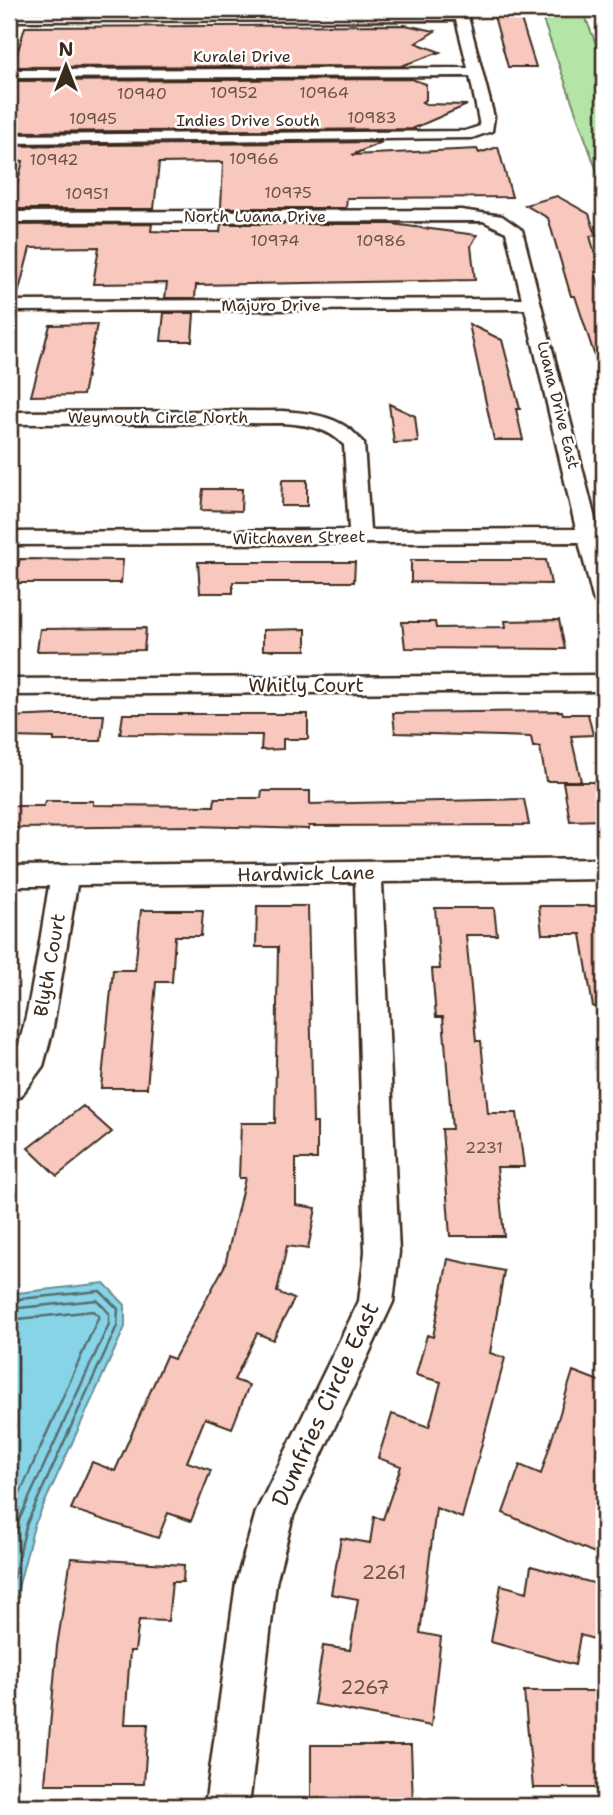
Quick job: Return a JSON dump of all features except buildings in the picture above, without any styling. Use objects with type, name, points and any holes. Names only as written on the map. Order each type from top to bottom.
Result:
[{"type":"street","points":[[9,17],[461,12],[476,72]]},
{"type":"street","name":"Kuralei Drive","points":[[9,74],[476,72]]},
{"type":"street","name":"Indies Drive South","points":[[9,139],[467,135],[486,128],[487,117],[476,72]]},
{"type":"street","name":"North Luana Drive","points":[[9,217],[461,215],[500,220]]},
{"type":"street","name":"Luana Drive East","points":[[500,220],[514,230],[604,598]]},
{"type":"street","name":"Majuro Drive","points":[[9,306],[533,304]]},
{"type":"street","name":"Weymouth Circle North","points":[[9,418],[307,418],[339,428],[355,444],[360,536]]},
{"type":"street","name":"Witchaven Street","points":[[9,539],[589,535]]},
{"type":"street","name":"Whitly Court","points":[[9,687],[604,683]]},
{"type":"street","name":"Hardwick Lane","points":[[9,876],[604,869]]},
{"type":"street","name":"Dumfries Circle East","points":[[227,1806],[256,1583],[275,1512],[376,1302],[382,1252],[382,1214],[368,872]]},
{"type":"street","name":"Blyth Court","points":[[9,1088],[28,1066],[34,1044],[65,876]]},
{"type":"green space","points":[[539,9],[582,9],[604,64],[604,191]]},
{"type":"water","points":[[104,1283],[125,1305],[125,1327],[34,1526],[9,1623],[9,1294]]}]
